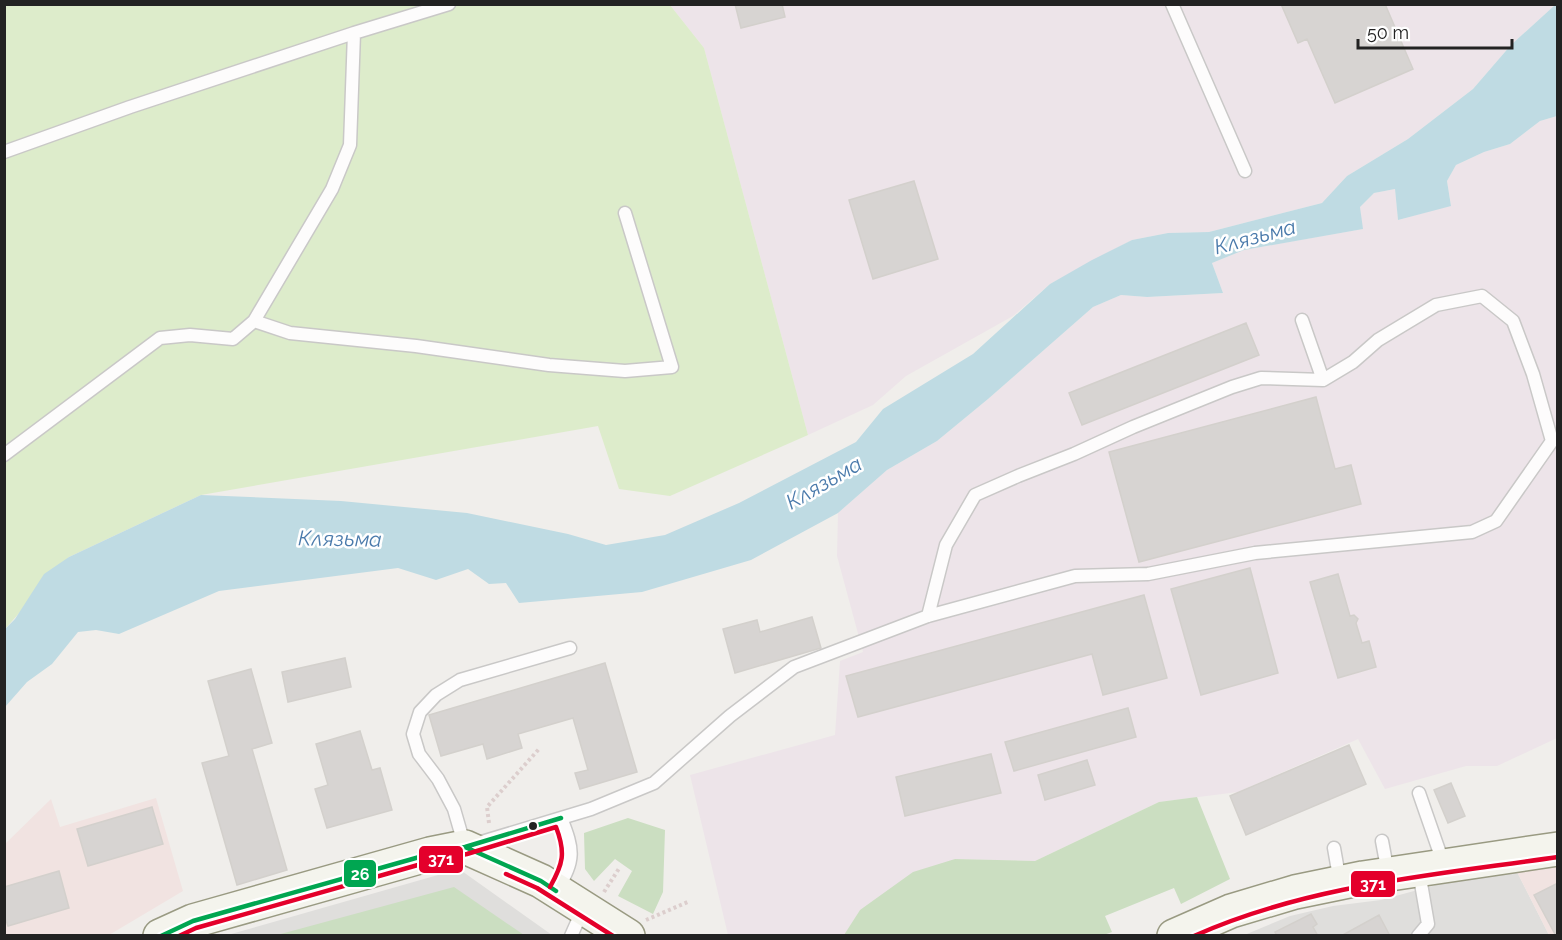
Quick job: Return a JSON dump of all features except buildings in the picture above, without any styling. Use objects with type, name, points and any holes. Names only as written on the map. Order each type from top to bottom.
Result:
[{"type":"street","points":[[160,936],[193,921],[430,854],[465,847],[541,881],[585,913],[636,928]]},
{"type":"street","points":[[1174,936],[1231,911],[1295,892],[1417,870],[1557,849]]},
{"type":"lane","points":[[4,152],[130,107],[449,4]]},
{"type":"lane","points":[[1172,4],[1245,171]]},
{"type":"lane","points":[[4,455],[160,338],[190,335],[233,339],[254,321],[332,189],[350,145],[354,33]]},
{"type":"lane","points":[[254,321],[290,333],[416,346],[549,365],[625,371],[672,367],[625,213]]},
{"type":"lane","points":[[570,648],[460,680],[436,695],[420,712],[413,734],[419,754],[438,779],[454,808],[465,847],[591,809],[654,783],[730,716],[794,667],[928,616],[1075,576],[1148,574],[1255,553],[1472,532],[1496,521],[1552,441],[1533,374],[1513,321],[1482,296],[1436,305],[1378,340],[1353,362],[1323,380],[1261,378],[1232,387],[975,495],[946,545],[928,616]]},
{"type":"lane","points":[[1302,320],[1323,380]]},
{"type":"lane","points":[[1418,936],[1428,924],[1417,870],[1419,793]]},
{"type":"lane","points":[[556,891],[567,873],[571,851],[561,818]]},
{"type":"lane","points":[[1382,842],[1417,870]]},
{"type":"lane","points":[[1334,848],[1340,883]]},
{"type":"path","points":[[489,823],[487,807],[539,748]]},
{"type":"path","points":[[585,913],[620,867]]},
{"type":"path","points":[[636,928],[690,901]]},
{"type":"shaded area","points":[[670,5],[1555,5],[1511,45],[1473,89],[1408,139],[1347,176],[1322,203],[1209,232],[1168,233],[1132,240],[1050,284],[1013,316],[906,376],[873,405],[808,435],[704,48]]},
{"type":"shaded area","points":[[1557,116],[1557,738],[1497,766],[1466,766],[1385,789],[1358,739],[1238,792],[1159,802],[1035,861],[955,859],[860,910],[844,936],[728,935],[690,775],[835,735],[840,661],[863,652],[837,556],[838,513],[887,470],[937,441],[1093,307],[1121,295],[1147,297],[1223,293],[1212,263],[1244,250],[1362,229],[1360,207],[1374,193],[1395,189],[1398,220],[1451,205],[1447,181],[1456,165],[1484,152],[1510,144],[1540,121]]},
{"type":"shaded area","points":[[156,798],[183,891],[109,935],[5,936],[5,844],[51,799],[60,827]]},
{"type":"shaded area","points":[[1557,859],[1557,935],[1549,935],[1513,864]]},
{"type":"shaded area","points":[[1513,864],[1549,935],[1242,936],[1290,916],[1333,906],[1381,900]]},
{"type":"shaded area","points":[[459,869],[552,935],[224,936]]},
{"type":"green space","points":[[5,5],[670,5],[704,48],[808,435],[670,496],[619,489],[598,426],[201,495],[69,557],[5,629]]},
{"type":"green space","points":[[1197,797],[1230,879],[1181,904],[1174,888],[1105,916],[1112,932],[1101,936],[844,935],[860,910],[913,872],[955,859],[1035,861],[1159,802]]},
{"type":"green space","points":[[628,818],[665,830],[663,892],[653,914],[618,896],[632,871],[615,859],[594,881],[585,869],[584,833]]},
{"type":"green space","points":[[454,887],[524,935],[277,935]]},
{"type":"water","name":"Клязьма","points":[[1555,5],[1558,5],[1557,116],[1540,121],[1510,144],[1484,152],[1456,165],[1447,181],[1451,206],[1398,220],[1395,189],[1374,193],[1360,207],[1363,229],[1244,250],[1212,263],[1223,293],[1147,297],[1121,295],[1093,307],[937,441],[887,470],[838,513],[751,560],[642,592],[519,603],[506,583],[489,584],[468,569],[436,580],[398,568],[219,591],[119,634],[96,630],[78,632],[52,664],[27,682],[5,707],[5,629],[15,619],[44,574],[69,557],[201,495],[341,501],[467,513],[568,534],[606,545],[665,535],[739,503],[856,442],[883,409],[973,354],[1050,284],[1092,260],[1132,240],[1168,233],[1209,232],[1322,203],[1347,176],[1408,139],[1473,89],[1511,45]]},
{"type":"transit line","name":"26","points":[[161,936],[193,921],[430,854],[465,847],[561,818]]},
{"type":"transit line","name":"371","points":[[179,936],[196,928],[432,861],[467,854],[556,827],[562,858],[550,887]]},
{"type":"transit line","name":"26","points":[[465,847],[541,881],[556,891]]},
{"type":"transit line","name":"371","points":[[1194,936],[1237,919],[1327,893],[1419,876],[1558,857]]},
{"type":"transit line","name":"371","points":[[506,874],[537,888],[613,936]]}]
